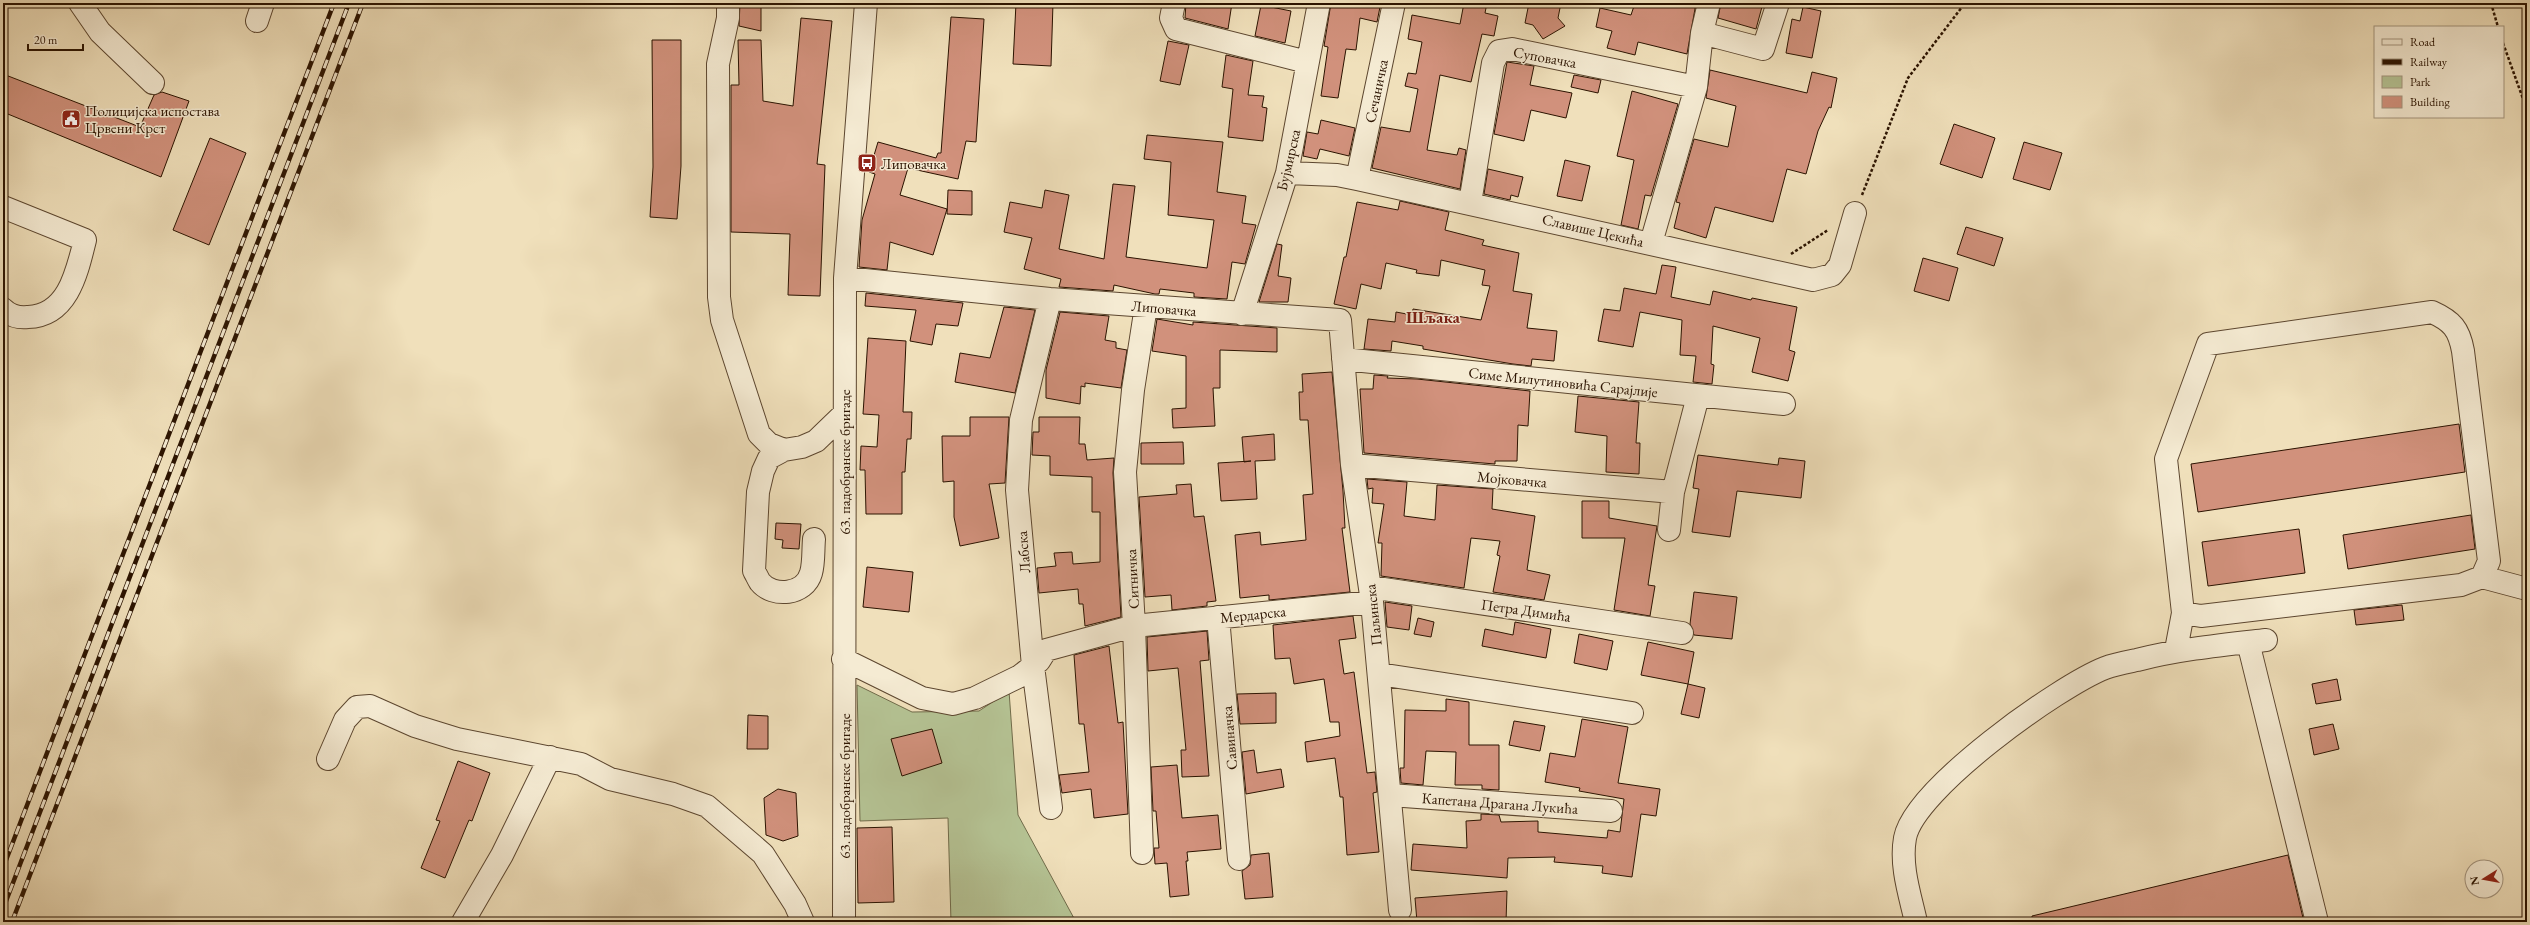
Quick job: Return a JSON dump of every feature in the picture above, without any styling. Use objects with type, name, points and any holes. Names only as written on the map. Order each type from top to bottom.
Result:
[{"type":"street","points":[[80,3],[100,32],[153,83]]},
{"type":"street","points":[[728,3],[728,18],[718,64],[719,297],[722,320],[759,434],[769,444],[784,450]]},
{"type":"street","name":"63. падобранске бригаде","points":[[844,922],[843,660],[845,278],[866,3]]},
{"type":"street","points":[[1174,3],[1171,18],[1176,29],[1308,62]]},
{"type":"street","name":"Бујмирска","points":[[1242,314],[1287,173],[1319,3]]},
{"type":"street","name":"Сечаничка","points":[[1357,179],[1394,3]]},
{"type":"street","points":[[1651,243],[1696,87],[1702,33],[1709,3]]},
{"type":"street","points":[[1702,33],[1763,49],[1778,3]]},
{"type":"street","name":"Суповачка","points":[[1470,203],[1493,63],[1499,51],[1512,49],[1696,87]]},
{"type":"street","name":"Славише Цекића","points":[[1287,173],[1337,176],[1357,179],[1813,280],[1832,275],[1840,265],[1855,213]]},
{"type":"street","points":[[3,207],[85,240],[72,286],[58,306],[39,317],[21,318],[8,314],[3,309]]},
{"type":"street","name":"Липовачка","points":[[845,278],[1050,299],[1340,320]]},
{"type":"street","name":"Лабска","points":[[1050,299],[1021,420],[1017,490],[1033,666],[1051,808]]},
{"type":"street","name":"Ситничка","points":[[1142,853],[1134,626],[1126,472],[1132,390],[1146,306]]},
{"type":"street","points":[[2176,650],[2183,613],[2166,459],[2208,344],[2432,312],[2448,319],[2461,338],[2489,561],[2482,577]]},
{"type":"street","name":"Паљинска","points":[[1340,320],[1352,465],[1371,594],[1400,910]]},
{"type":"street","name":"Симе Милутиновића Сарајлије","points":[[1343,359],[1784,404]]},
{"type":"street","points":[[1669,530],[1672,492],[1698,396]]},
{"type":"street","points":[[814,539],[811,575],[801,588],[791,592],[773,590],[760,583],[754,571],[758,492],[763,471],[769,458],[784,450],[802,447],[816,441],[844,414]]},
{"type":"street","name":"Мојковачка","points":[[1352,465],[1672,492]]},
{"type":"street","points":[[2183,613],[2201,616],[2462,585],[2482,577],[2527,589]]},
{"type":"street","name":"Мердарска","points":[[843,660],[922,698],[953,704],[967,702],[994,690],[1033,666],[1046,650],[1134,626],[1218,617],[1371,594]]},
{"type":"street","name":"Петра Димића","points":[[1371,594],[1682,633]]},
{"type":"street","name":"Савиначка","points":[[1218,617],[1239,860]]},
{"type":"street","points":[[1916,922],[1904,867],[1905,838],[1914,818],[1935,793],[1986,744],[2072,685],[2106,668],[2176,650],[2257,641],[2317,922]]},
{"type":"street","points":[[1379,674],[1632,713]]},
{"type":"street","points":[[328,759],[345,720],[357,707],[370,706],[415,726],[457,739],[581,764],[610,779],[632,786],[672,794],[707,806],[763,854],[795,904],[803,922]]},
{"type":"street","points":[[463,922],[502,855],[550,757]]},
{"type":"street","name":"Капетана Драгана Лукића","points":[[1390,795],[1611,811]]},
{"type":"path","points":[[1767,270],[1855,213],[1908,78],[1965,3]]},
{"type":"path","points":[[2491,3],[2498,26]]},
{"type":"path","points":[[2504,46],[2527,110]]},
{"type":"green space","points":[[857,685],[912,712],[979,711],[1009,691],[1018,815],[1076,922],[951,922],[948,818],[860,821]]},
{"type":"building","points":[[740,3],[761,3],[761,31],[739,26]]},
{"type":"building","points":[[1016,3],[1053,3],[1051,66],[1013,64]]},
{"type":"building","points":[[1186,3],[1232,3],[1228,29],[1185,18]]},
{"type":"building","points":[[1331,3],[1365,3],[1380,7],[1377,22],[1360,18],[1356,50],[1346,49],[1338,98],[1321,96],[1328,47],[1324,46]]},
{"type":"building","points":[[1464,3],[1487,3],[1485,13],[1498,16],[1494,36],[1482,34],[1471,82],[1440,75],[1427,150],[1457,155],[1459,148],[1466,150],[1460,189],[1372,168],[1381,127],[1410,132],[1418,89],[1405,86],[1408,73],[1416,74],[1422,42],[1408,39],[1412,15],[1460,24]]},
{"type":"building","points":[[1529,3],[1561,3],[1558,18],[1565,26],[1543,39],[1533,25],[1525,23]]},
{"type":"building","points":[[1635,3],[1696,3],[1687,54],[1638,42],[1635,55],[1607,48],[1612,31],[1596,27],[1600,8],[1631,15]]},
{"type":"building","points":[[1721,3],[1763,3],[1756,29],[1718,18]]},
{"type":"building","points":[[1261,5],[1291,11],[1285,43],[1255,36]]},
{"type":"building","points":[[1803,7],[1821,11],[1812,58],[1786,53],[1792,19],[1800,21]]},
{"type":"building","points":[[951,17],[984,19],[976,142],[966,141],[958,179],[908,168],[900,195],[947,209],[933,255],[890,242],[887,270],[859,267],[862,220],[875,174],[869,172],[878,142],[936,158],[938,153],[941,153]]},
{"type":"building","points":[[801,18],[832,21],[817,164],[825,165],[820,296],[788,295],[790,234],[731,232],[731,85],[739,85],[738,40],[761,40],[763,101],[793,106]]},
{"type":"building","points":[[652,40],[681,40],[681,166],[677,219],[650,217],[653,167]]},
{"type":"building","points":[[1168,41],[1189,45],[1180,85],[1160,81]]},
{"type":"building","points":[[1226,55],[1253,61],[1248,95],[1264,96],[1262,107],[1267,108],[1263,141],[1228,137],[1233,89],[1222,87]]},
{"type":"building","points":[[1507,62],[1534,66],[1530,85],[1572,93],[1566,118],[1531,110],[1524,141],[1494,134]]},
{"type":"building","points":[[1710,70],[1807,93],[1812,72],[1837,78],[1831,108],[1829,107],[1818,131],[1806,174],[1787,169],[1773,222],[1715,207],[1706,238],[1674,228],[1680,203],[1676,202],[1694,139],[1728,147],[1736,106],[1706,98]]},
{"type":"building","name":"Полицијска испостава Црвени Крст","points":[[3,74],[140,127],[154,95],[162,92],[189,101],[161,177],[3,112]]},
{"type":"building","points":[[1574,75],[1601,80],[1598,93],[1571,87]]},
{"type":"building","points":[[1632,91],[1678,104],[1651,196],[1645,195],[1638,229],[1621,225],[1634,160],[1617,156]]},
{"type":"building","points":[[1321,120],[1355,128],[1349,156],[1320,149],[1317,159],[1303,156],[1307,132],[1318,134]]},
{"type":"building","points":[[1954,124],[1995,138],[1982,178],[1940,164]]},
{"type":"building","points":[[1147,135],[1223,142],[1217,192],[1246,196],[1242,223],[1256,225],[1245,264],[1232,262],[1227,299],[1194,297],[1194,293],[1160,289],[1159,294],[1155,294],[1114,285],[1113,291],[1059,287],[1061,279],[1024,269],[1032,238],[1004,232],[1010,202],[1042,208],[1045,190],[1069,195],[1059,249],[1104,259],[1113,184],[1135,186],[1126,257],[1207,268],[1214,220],[1168,215],[1171,162],[1144,159]]},
{"type":"building","points":[[210,138],[246,153],[209,245],[173,230]]},
{"type":"building","points":[[2024,142],[2062,153],[2050,190],[2013,179]]},
{"type":"building","points":[[1565,160],[1590,166],[1582,201],[1557,196]]},
{"type":"building","points":[[1488,169],[1523,177],[1518,197],[1511,195],[1510,200],[1484,194]]},
{"type":"building","points":[[948,190],[972,191],[972,215],[947,214]]},
{"type":"building","points":[[1400,201],[1449,212],[1445,230],[1484,240],[1482,245],[1519,253],[1513,291],[1532,294],[1527,328],[1557,331],[1554,361],[1532,359],[1531,366],[1513,364],[1423,349],[1423,346],[1392,341],[1391,351],[1364,349],[1368,319],[1395,322],[1396,312],[1412,315],[1413,309],[1481,320],[1490,286],[1482,285],[1485,270],[1441,260],[1439,276],[1416,273],[1417,270],[1386,263],[1381,289],[1361,284],[1356,309],[1334,304],[1344,257],[1346,257],[1357,202],[1398,210]]},
{"type":"building","points":[[1966,227],[2003,238],[1994,266],[1957,254]]},
{"type":"building","points":[[1277,244],[1282,245],[1278,276],[1291,278],[1288,302],[1259,302]]},
{"type":"building","points":[[1923,258],[1958,268],[1949,301],[1914,291]]},
{"type":"building","points":[[1662,265],[1676,267],[1671,297],[1710,305],[1713,291],[1751,300],[1752,298],[1797,307],[1789,350],[1795,352],[1788,381],[1752,372],[1760,338],[1713,326],[1711,364],[1714,365],[1712,384],[1693,382],[1696,356],[1680,355],[1682,320],[1640,312],[1633,347],[1598,341],[1604,309],[1620,311],[1624,288],[1656,294]]},
{"type":"building","points":[[866,293],[963,303],[958,326],[936,324],[932,345],[910,341],[916,310],[865,306]]},
{"type":"building","points":[[1004,307],[1035,310],[1015,393],[955,382],[960,353],[990,358]]},
{"type":"building","points":[[1060,312],[1109,316],[1105,340],[1116,342],[1116,348],[1127,350],[1121,388],[1085,383],[1085,387],[1081,386],[1080,404],[1046,398],[1046,370]]},
{"type":"building","points":[[1157,319],[1193,325],[1193,322],[1277,328],[1277,352],[1220,350],[1220,388],[1213,388],[1215,426],[1173,428],[1172,409],[1186,408],[1186,356],[1152,351]]},
{"type":"building","points":[[868,338],[906,341],[903,412],[912,412],[911,439],[907,439],[905,472],[902,472],[902,514],[866,514],[865,470],[860,470],[861,446],[877,447],[879,415],[863,414]]},
{"type":"building","points":[[1332,372],[1343,491],[1345,528],[1342,528],[1350,592],[1269,600],[1269,595],[1240,598],[1235,535],[1260,532],[1261,545],[1306,540],[1303,495],[1313,494],[1308,420],[1300,420],[1299,392],[1303,392],[1302,374]]},
{"type":"building","points":[[1374,375],[1388,376],[1387,378],[1417,379],[1530,391],[1528,426],[1518,425],[1517,461],[1495,461],[1495,464],[1364,453],[1360,389],[1373,389]]},
{"type":"building","points":[[1578,396],[1639,402],[1636,443],[1640,443],[1639,474],[1606,472],[1607,436],[1575,432]]},
{"type":"building","points":[[970,417],[1009,417],[1005,483],[989,484],[999,538],[960,546],[954,517],[954,481],[943,482],[942,436],[970,436]]},
{"type":"building","points":[[1039,417],[1080,417],[1079,444],[1085,444],[1087,460],[1114,458],[1113,473],[1121,617],[1085,626],[1083,604],[1079,604],[1078,589],[1039,593],[1037,568],[1056,566],[1054,553],[1072,552],[1073,564],[1100,562],[1100,512],[1092,512],[1092,477],[1050,475],[1050,456],[1032,455],[1033,432],[1039,432]]},
{"type":"building","points":[[2459,424],[2465,472],[2198,512],[2191,464]]},
{"type":"building","points":[[1274,434],[1275,460],[1255,461],[1257,499],[1221,501],[1218,463],[1244,461],[1242,437]]},
{"type":"building","points":[[1183,442],[1184,464],[1141,464],[1141,443]]},
{"type":"building","points":[[1698,455],[1778,465],[1779,458],[1805,461],[1801,498],[1737,491],[1730,537],[1692,532],[1699,489],[1693,488]]},
{"type":"building","points":[[1367,479],[1407,482],[1404,516],[1435,520],[1437,485],[1493,489],[1492,509],[1535,516],[1527,570],[1550,575],[1544,600],[1493,592],[1500,556],[1497,555],[1500,541],[1471,538],[1464,588],[1381,576],[1382,543],[1378,543],[1384,504],[1372,503],[1373,488],[1368,489]]},
{"type":"building","points":[[1191,484],[1194,517],[1204,516],[1216,601],[1207,602],[1207,606],[1172,610],[1171,595],[1145,597],[1139,497],[1177,494],[1176,485]]},
{"type":"building","points":[[1582,501],[1609,501],[1609,518],[1657,526],[1648,585],[1655,586],[1650,616],[1614,610],[1625,538],[1582,538]]},
{"type":"building","points":[[2471,515],[2475,549],[2348,569],[2343,535]]},
{"type":"building","points":[[776,523],[801,524],[799,549],[782,548],[783,540],[775,539]]},
{"type":"building","points":[[2299,529],[2305,573],[2208,586],[2202,542]]},
{"type":"building","points":[[867,567],[913,572],[909,612],[863,607]]},
{"type":"building","points":[[1694,592],[1737,597],[1732,639],[1694,635],[1690,624]]},
{"type":"building","points":[[1385,602],[1412,606],[1409,630],[1387,627]]},
{"type":"building","points":[[2402,605],[2404,620],[2356,625],[2354,610]]},
{"type":"building","points":[[1353,616],[1356,638],[1339,640],[1344,674],[1354,672],[1367,773],[1375,772],[1377,792],[1373,793],[1379,852],[1347,855],[1343,797],[1340,797],[1335,758],[1307,762],[1305,742],[1340,736],[1339,722],[1330,722],[1324,679],[1294,684],[1290,658],[1275,659],[1273,625]]},
{"type":"building","points":[[1418,618],[1434,622],[1431,637],[1414,634]]},
{"type":"building","points":[[1515,622],[1551,629],[1546,658],[1482,646],[1485,629],[1513,635]]},
{"type":"building","points":[[1207,631],[1209,660],[1200,661],[1209,776],[1182,777],[1181,750],[1186,750],[1178,668],[1148,671],[1147,637]]},
{"type":"building","points":[[1579,634],[1613,641],[1607,670],[1574,663]]},
{"type":"building","points":[[1648,642],[1694,652],[1688,684],[1641,675]]},
{"type":"building","points":[[1109,646],[1118,723],[1123,722],[1128,814],[1094,818],[1091,789],[1062,793],[1059,775],[1089,772],[1084,724],[1079,724],[1074,655]]},
{"type":"building","points":[[2337,679],[2341,700],[2316,704],[2312,684]]},
{"type":"building","points":[[1688,684],[1705,688],[1699,718],[1681,714]]},
{"type":"building","points":[[1276,693],[1276,723],[1240,724],[1237,694]]},
{"type":"building","points":[[1446,699],[1469,702],[1469,745],[1499,745],[1499,790],[1482,789],[1482,785],[1455,785],[1456,752],[1426,751],[1423,785],[1401,783],[1400,768],[1404,768],[1405,710],[1446,711]]},
{"type":"building","points":[[748,715],[768,716],[768,749],[747,749]]},
{"type":"building","points":[[1582,719],[1628,727],[1618,783],[1660,789],[1656,816],[1641,814],[1632,877],[1602,873],[1603,866],[1554,862],[1555,857],[1508,858],[1507,878],[1411,870],[1413,844],[1467,848],[1466,821],[1481,820],[1481,814],[1499,815],[1501,822],[1538,821],[1538,832],[1607,838],[1608,830],[1620,832],[1624,799],[1579,791],[1580,788],[1545,782],[1550,753],[1575,757]]},
{"type":"building","points":[[1514,721],[1545,726],[1540,751],[1509,745]]},
{"type":"building","points":[[2333,724],[2339,749],[2314,755],[2309,729]]},
{"type":"building","points":[[932,729],[942,763],[902,776],[891,739]]},
{"type":"building","points":[[1254,750],[1257,773],[1281,769],[1284,787],[1246,794],[1242,752]]},
{"type":"building","points":[[458,761],[490,773],[472,821],[469,820],[445,878],[421,868],[440,821],[436,820]]},
{"type":"building","points":[[1177,765],[1182,818],[1218,815],[1221,849],[1187,852],[1188,861],[1186,861],[1189,895],[1170,897],[1167,863],[1155,864],[1154,848],[1159,848],[1156,811],[1153,811],[1151,767]]},
{"type":"building","points":[[778,789],[796,793],[798,836],[783,841],[766,835],[764,798]]},
{"type":"building","points":[[892,827],[894,902],[858,903],[857,828]]},
{"type":"building","points":[[1269,853],[1273,897],[1245,899],[1242,871],[1250,865],[1251,855]]},
{"type":"building","points":[[2288,855],[2304,922],[2032,922],[2032,916]]},
{"type":"building","points":[[1507,891],[1506,922],[1417,922],[1415,898]]},
{"type":"railway","points":[[3,868],[334,3]]},
{"type":"railway","points":[[3,909],[349,3]]},
{"type":"railway","points":[[12,922],[363,3]]},
{"type":"place","name":"Полицијска испостава Црвени Крст","points":[[71,119]]},
{"type":"place","name":"Липовачка","points":[[867,163]]},
{"type":"district","name":"Шљака","points":[[1433,317]]}]
